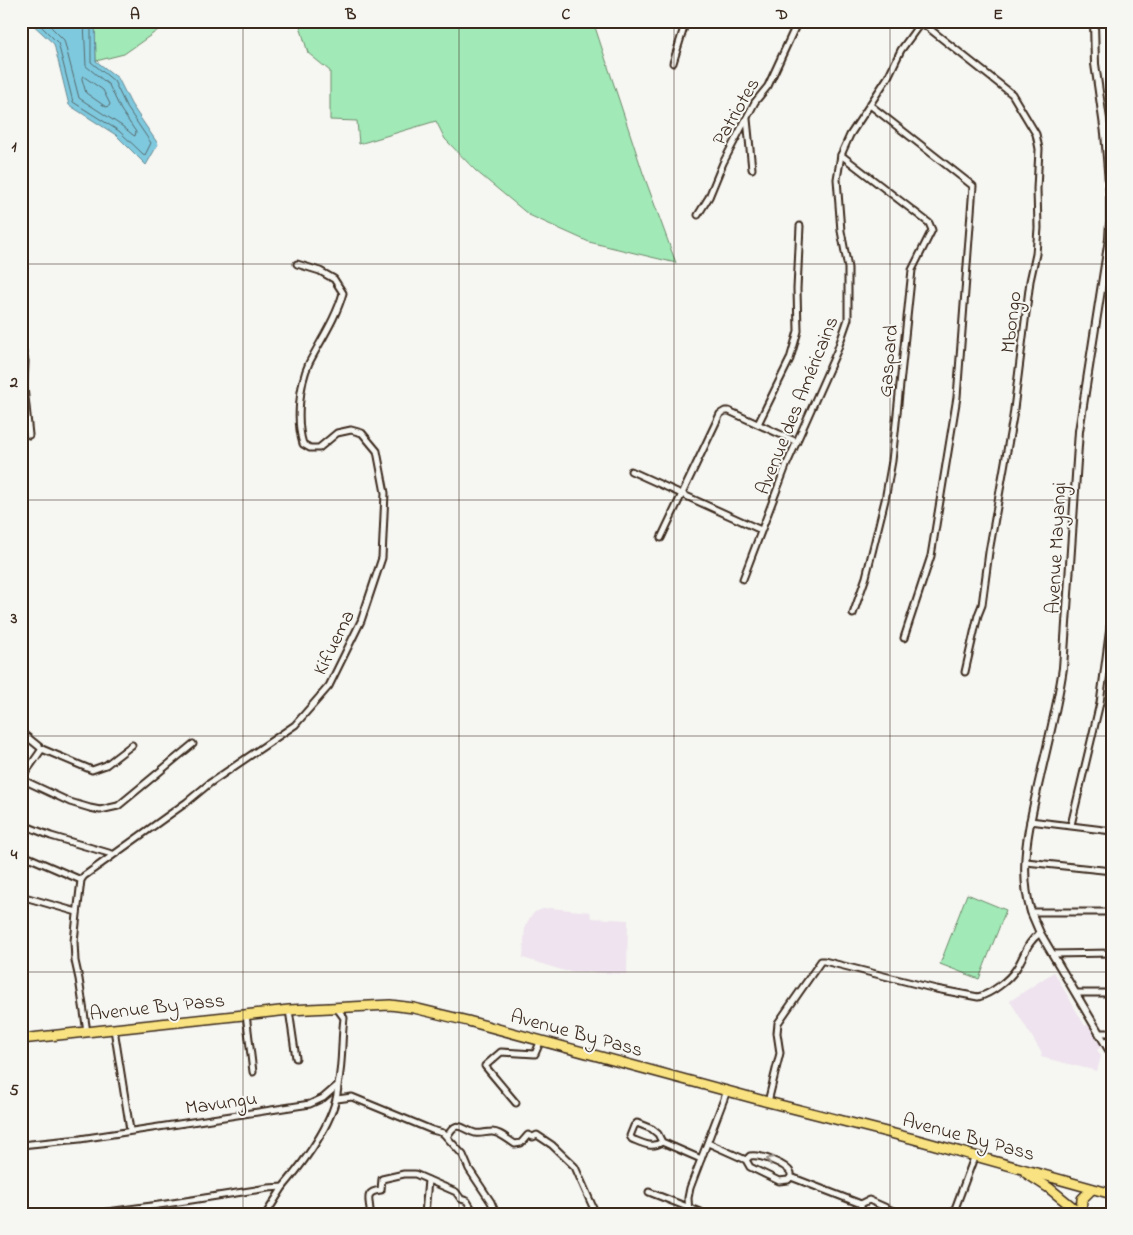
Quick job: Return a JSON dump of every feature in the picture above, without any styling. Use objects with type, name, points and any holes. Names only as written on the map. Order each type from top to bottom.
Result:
[{"type":"highway","name":"Avenue By Pass","points":[[21,1039],[289,1010],[390,1005],[414,1008],[975,1155],[1112,1194]]},
{"type":"highway","points":[[1018,1168],[1049,1188],[1081,1214]]},
{"type":"highway","points":[[1081,1214],[1082,1199],[1092,1189]]},
{"type":"street","points":[[673,63],[686,21]]},
{"type":"street","name":"Avenue Mayangi","points":[[1094,21],[1095,64],[1105,133],[1110,195],[1109,238],[1079,431],[1063,668],[1057,706],[1030,821],[1026,880],[1032,912],[1040,933],[1112,1054]]},
{"type":"street","name":"Patriotes","points":[[698,215],[755,102],[768,86],[796,22]]},
{"type":"street","name":"Avenue des Américains","points":[[742,579],[797,442],[837,351],[848,319],[848,268],[841,231],[837,179],[841,155],[850,134],[888,77],[901,50],[921,22]]},
{"type":"street","name":"Mbongo","points":[[921,22],[1012,94],[1036,134],[1039,149],[1037,245],[1030,281],[1013,417],[989,552],[982,605],[965,672]]},
{"type":"street","points":[[870,105],[973,186],[957,397],[931,556],[904,638]]},
{"type":"street","points":[[747,118],[752,169]]},
{"type":"street","name":"Gaspard","points":[[841,155],[929,223],[932,230],[912,270],[892,461],[885,500],[866,577],[853,614]]},
{"type":"street","points":[[758,424],[790,359],[798,331],[800,226]]},
{"type":"street","name":"Kifuema","points":[[81,880],[112,854],[299,720],[329,686],[362,622],[382,558],[385,493],[377,451],[362,433],[351,430],[337,433],[319,448],[310,448],[303,444],[300,434],[299,404],[308,366],[339,308],[343,293],[334,279],[320,271],[297,264]]},
{"type":"street","points":[[21,344],[25,361],[24,387],[29,435]]},
{"type":"street","points":[[661,538],[720,414],[729,411],[797,442]]},
{"type":"street","points":[[631,471],[761,530]]},
{"type":"street","points":[[1071,826],[1100,703],[1112,612]]},
{"type":"street","points":[[21,732],[42,749],[92,770],[106,765],[132,745]]},
{"type":"street","points":[[42,749],[21,779],[70,802],[100,810],[118,806],[193,744]]},
{"type":"street","points":[[1030,821],[1111,830]]},
{"type":"street","points":[[21,824],[51,836],[112,854]]},
{"type":"street","points":[[21,854],[81,880],[74,934],[74,961],[79,979],[87,1032]]},
{"type":"street","points":[[1026,862],[1112,871]]},
{"type":"street","points":[[21,896],[78,912]]},
{"type":"street","points":[[1032,912],[1112,912]]},
{"type":"street","points":[[768,1102],[780,1053],[777,1033],[778,1023],[821,961],[978,997],[985,996],[1016,970],[1030,941],[1040,933]]},
{"type":"street","points":[[1053,954],[1112,953]]},
{"type":"street","points":[[1076,993],[1112,993]]},
{"type":"street","points":[[266,1214],[328,1123],[337,1099],[342,1068],[341,1041],[344,1018],[336,1007]]},
{"type":"street","points":[[289,1010],[296,1058]]},
{"type":"street","points":[[246,1014],[253,1072]]},
{"type":"street","points":[[114,1029],[130,1130]]},
{"type":"street","points":[[1100,1034],[1112,1033]]},
{"type":"street","points":[[516,1103],[485,1066],[501,1052],[535,1054],[541,1040]]},
{"type":"street","name":"Mavungu","points":[[21,1145],[310,1104],[323,1098],[338,1085]]},
{"type":"street","points":[[689,1214],[690,1188],[728,1091]]},
{"type":"street","points":[[337,1099],[352,1097],[443,1134],[466,1159],[469,1169],[491,1202],[496,1214]]},
{"type":"street","points":[[662,1142],[653,1146],[647,1145],[632,1139],[630,1136],[637,1123],[652,1129],[658,1134],[662,1142],[701,1159]]},
{"type":"street","points":[[447,1137],[450,1130],[457,1126],[474,1133],[497,1133],[515,1144],[521,1143],[528,1135],[533,1137],[537,1135],[552,1145],[574,1167],[596,1214]]},
{"type":"street","points":[[708,1143],[746,1160],[750,1167],[779,1181],[788,1180],[791,1177]]},
{"type":"street","points":[[953,1214],[975,1155]]},
{"type":"street","points":[[746,1160],[750,1156],[759,1156],[787,1167],[791,1177]]},
{"type":"street","points":[[370,1214],[368,1197],[374,1191],[381,1190],[381,1181],[384,1178],[404,1174],[415,1174],[456,1192],[461,1199],[467,1201],[475,1214]]},
{"type":"street","points":[[791,1177],[861,1204]]},
{"type":"street","points":[[425,1214],[428,1180]]},
{"type":"street","points":[[93,1214],[283,1187]]},
{"type":"street","points":[[649,1192],[705,1214]]},
{"type":"street","points":[[861,1204],[868,1200],[900,1214]]},
{"type":"street","points":[[861,1204],[865,1214]]},
{"type":"shaded area","points":[[550,908],[590,912],[591,918],[628,920],[627,974],[565,971],[523,958],[525,926],[535,912]]},
{"type":"shaded area","points":[[1054,972],[1085,1026],[1090,1023],[1103,1046],[1097,1050],[1101,1056],[1097,1071],[1041,1057],[1042,1053],[1010,1001]]},
{"type":"green space","points":[[95,21],[171,21],[124,54],[96,61]]},
{"type":"green space","points":[[291,21],[593,21],[643,173],[676,263],[589,242],[529,215],[476,171],[445,139],[436,121],[359,144],[357,121],[330,120],[330,71],[308,53],[300,26]]},
{"type":"green space","points":[[967,894],[1006,910],[979,979],[940,964]]},
{"type":"water","points":[[29,21],[95,21],[96,61],[118,78],[131,104],[158,144],[146,165],[116,135],[69,105],[54,44]]}]
